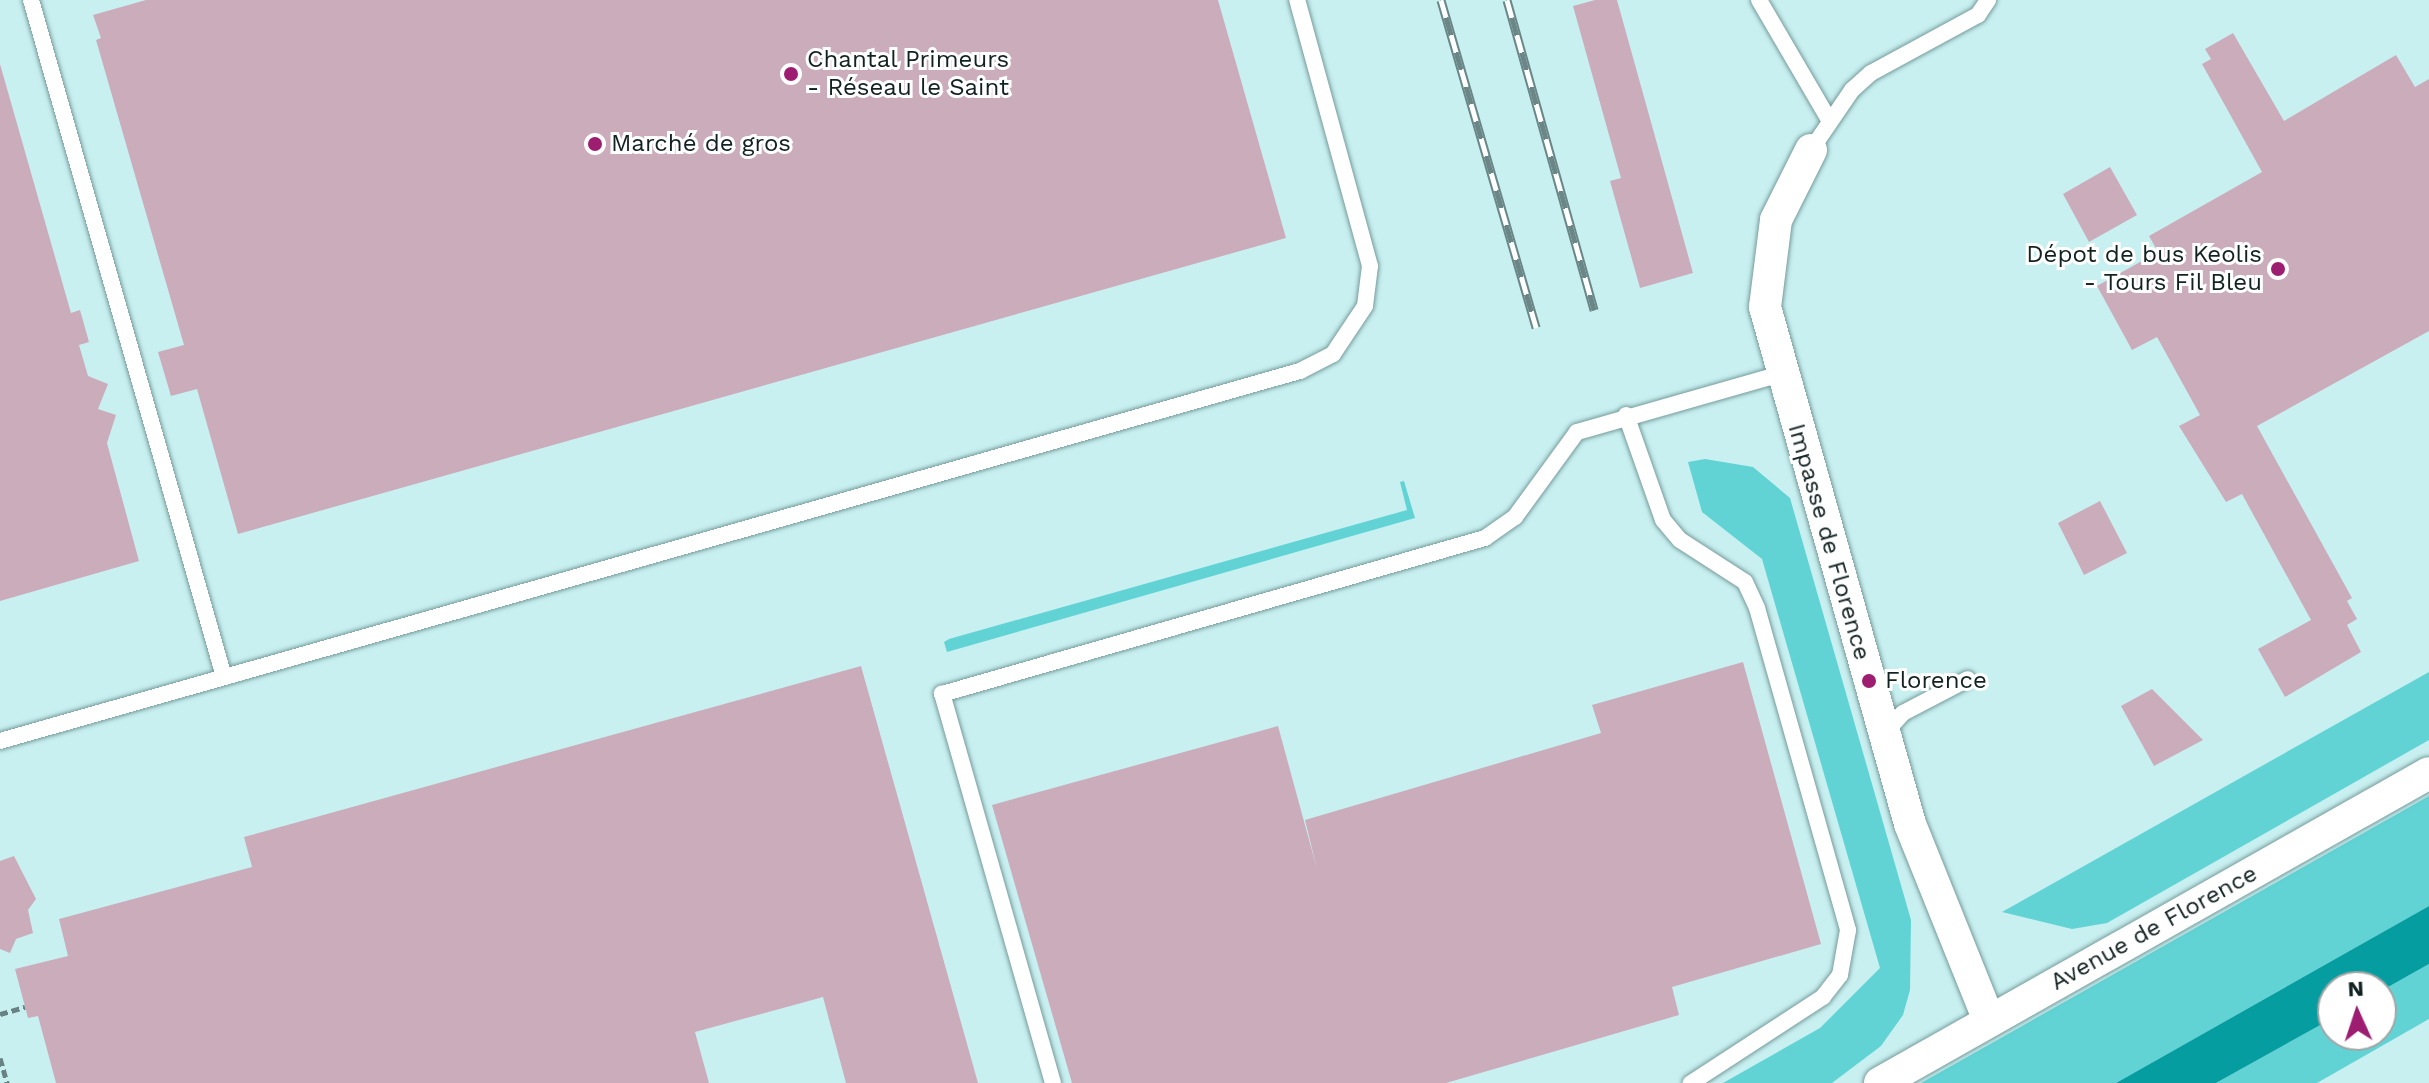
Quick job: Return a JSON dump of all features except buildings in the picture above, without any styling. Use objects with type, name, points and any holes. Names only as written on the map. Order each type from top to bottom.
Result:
[{"type":"street","name":"Impasse de Florence","points":[[1811,150],[1776,220],[1765,269],[1765,307],[1781,374],[1910,824],[1989,1021]]},
{"type":"street","name":"Avenue de Florence","points":[[1880,1083],[2429,773]]},
{"type":"lane","points":[[31,0],[224,677]]},
{"type":"lane","points":[[0,741],[1300,371],[1333,354],[1365,306],[1370,266],[1297,0]]},
{"type":"lane","points":[[1759,0],[1829,120]]},
{"type":"lane","points":[[1811,150],[1829,120],[1871,73],[1978,15],[1988,0]]},
{"type":"lane","points":[[1053,1083],[942,694],[1485,538],[1515,517],[1577,432],[1626,415],[1781,374]]},
{"type":"lane","points":[[1626,415],[1663,520],[1680,540],[1745,582],[1757,608],[1848,930],[1840,975],[1823,997],[1691,1083]]},
{"type":"lane","points":[[1884,734],[1903,713],[1968,679]]},
{"type":"path","points":[[0,1014],[25,1007]]},
{"type":"path","points":[[0,1058],[7,1083]]},
{"type":"shaded area","points":[[1705,459],[1753,467],[1790,498],[1911,920],[1910,990],[1903,1015],[1881,1046],[1832,1083],[1723,1083],[1820,1028],[1880,968],[1762,559],[1702,512],[1688,462]]},
{"type":"shaded area","points":[[1404,481],[1415,518],[947,652],[944,642],[949,639],[1407,510],[1400,482]]},
{"type":"shaded area","points":[[2429,672],[2429,740],[2107,923],[2072,929],[2002,912]]},
{"type":"shaded area","points":[[2429,796],[2429,906],[2116,1083],[1921,1083]]},
{"type":"shaded area","points":[[2429,906],[2429,964],[2397,982],[2397,971],[2317,971],[2317,1027],[2216,1083],[2116,1083]]},
{"type":"shaded area","points":[[2429,964],[2429,1019],[2397,1037],[2397,982]]},
{"type":"shaded area","points":[[2317,1027],[2317,1051],[2373,1051],[2317,1083],[2216,1083]]},
{"type":"railway","points":[[1441,0],[1536,327]]},
{"type":"railway","points":[[1507,0],[1594,310]]},
{"type":"place","name":"Chantal Primeurs - Réseau le Saint","points":[[791,74]]},
{"type":"place","name":"Marché de gros","points":[[595,144]]},
{"type":"place","name":"Dépot de bus Keolis - Tours Fil Bleu","points":[[2278,269]]},
{"type":"place","name":"Florence","points":[[1869,681]]}]
